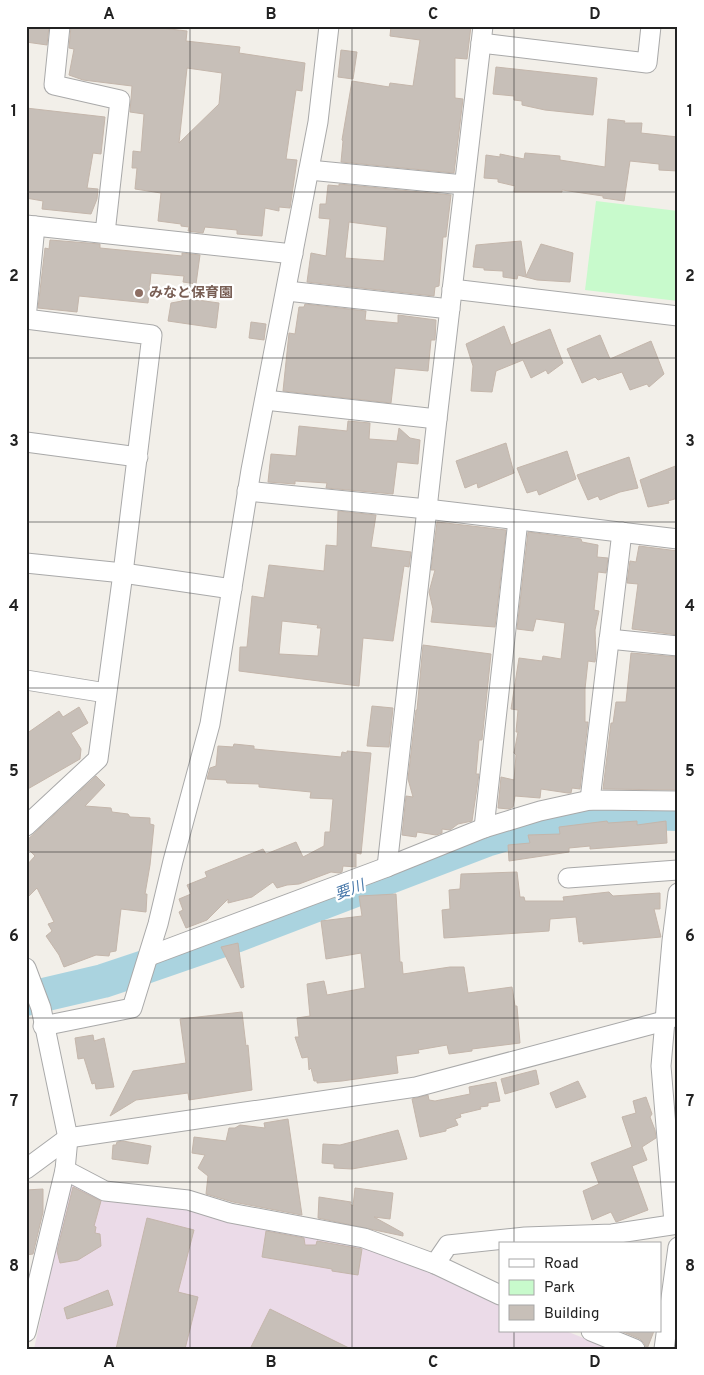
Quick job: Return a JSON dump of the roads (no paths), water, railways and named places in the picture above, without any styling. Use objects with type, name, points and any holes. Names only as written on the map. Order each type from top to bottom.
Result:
[{"type":"street","points":[[60,26],[54,85],[120,100],[105,234]]},
{"type":"street","points":[[42,1017],[132,1008],[146,964],[210,724],[248,492],[310,170],[318,122],[329,26]]},
{"type":"street","points":[[387,867],[482,35],[647,63],[651,26]]},
{"type":"street","points":[[310,170],[464,185]]},
{"type":"street","points":[[26,826],[98,758],[138,457],[152,335],[26,319],[30,226],[294,254]]},
{"type":"street","points":[[452,289],[678,316]]},
{"type":"street","points":[[286,291],[450,309]]},
{"type":"street","points":[[265,400],[437,419]]},
{"type":"street","points":[[26,442],[138,457]]},
{"type":"street","points":[[248,492],[427,509],[678,539]]},
{"type":"street","points":[[484,828],[518,520]]},
{"type":"street","points":[[590,800],[622,532]]},
{"type":"street","points":[[26,563],[123,573],[232,589]]},
{"type":"street","points":[[609,639],[678,646]]},
{"type":"street","points":[[26,680],[106,693]]},
{"type":"street","points":[[146,964],[484,828],[540,811],[590,800],[678,801]]},
{"type":"street","points":[[568,878],[678,870]]},
{"type":"street","points":[[435,1264],[448,1245],[525,1237],[612,1234],[676,1223],[661,1066],[671,1018],[678,893]]},
{"type":"street","points":[[26,1332],[65,1170],[68,1138],[42,1017],[30,976]]},
{"type":"street","points":[[26,1169],[68,1138],[416,1087],[671,1018]]},
{"type":"street","points":[[65,1170],[105,1191],[188,1200],[230,1213],[364,1238],[435,1264],[499,1295]]},
{"type":"street","points":[[664,1349],[678,1246]]},
{"type":"street","points":[[593,1332],[635,1349]]},
{"type":"waterway","name":"要川","points":[[26,999],[103,981],[142,968],[235,936],[486,840],[530,827],[575,815],[597,812],[678,814]]},
{"type":"place","name":"みなと保育園","points":[[139,293]]}]
